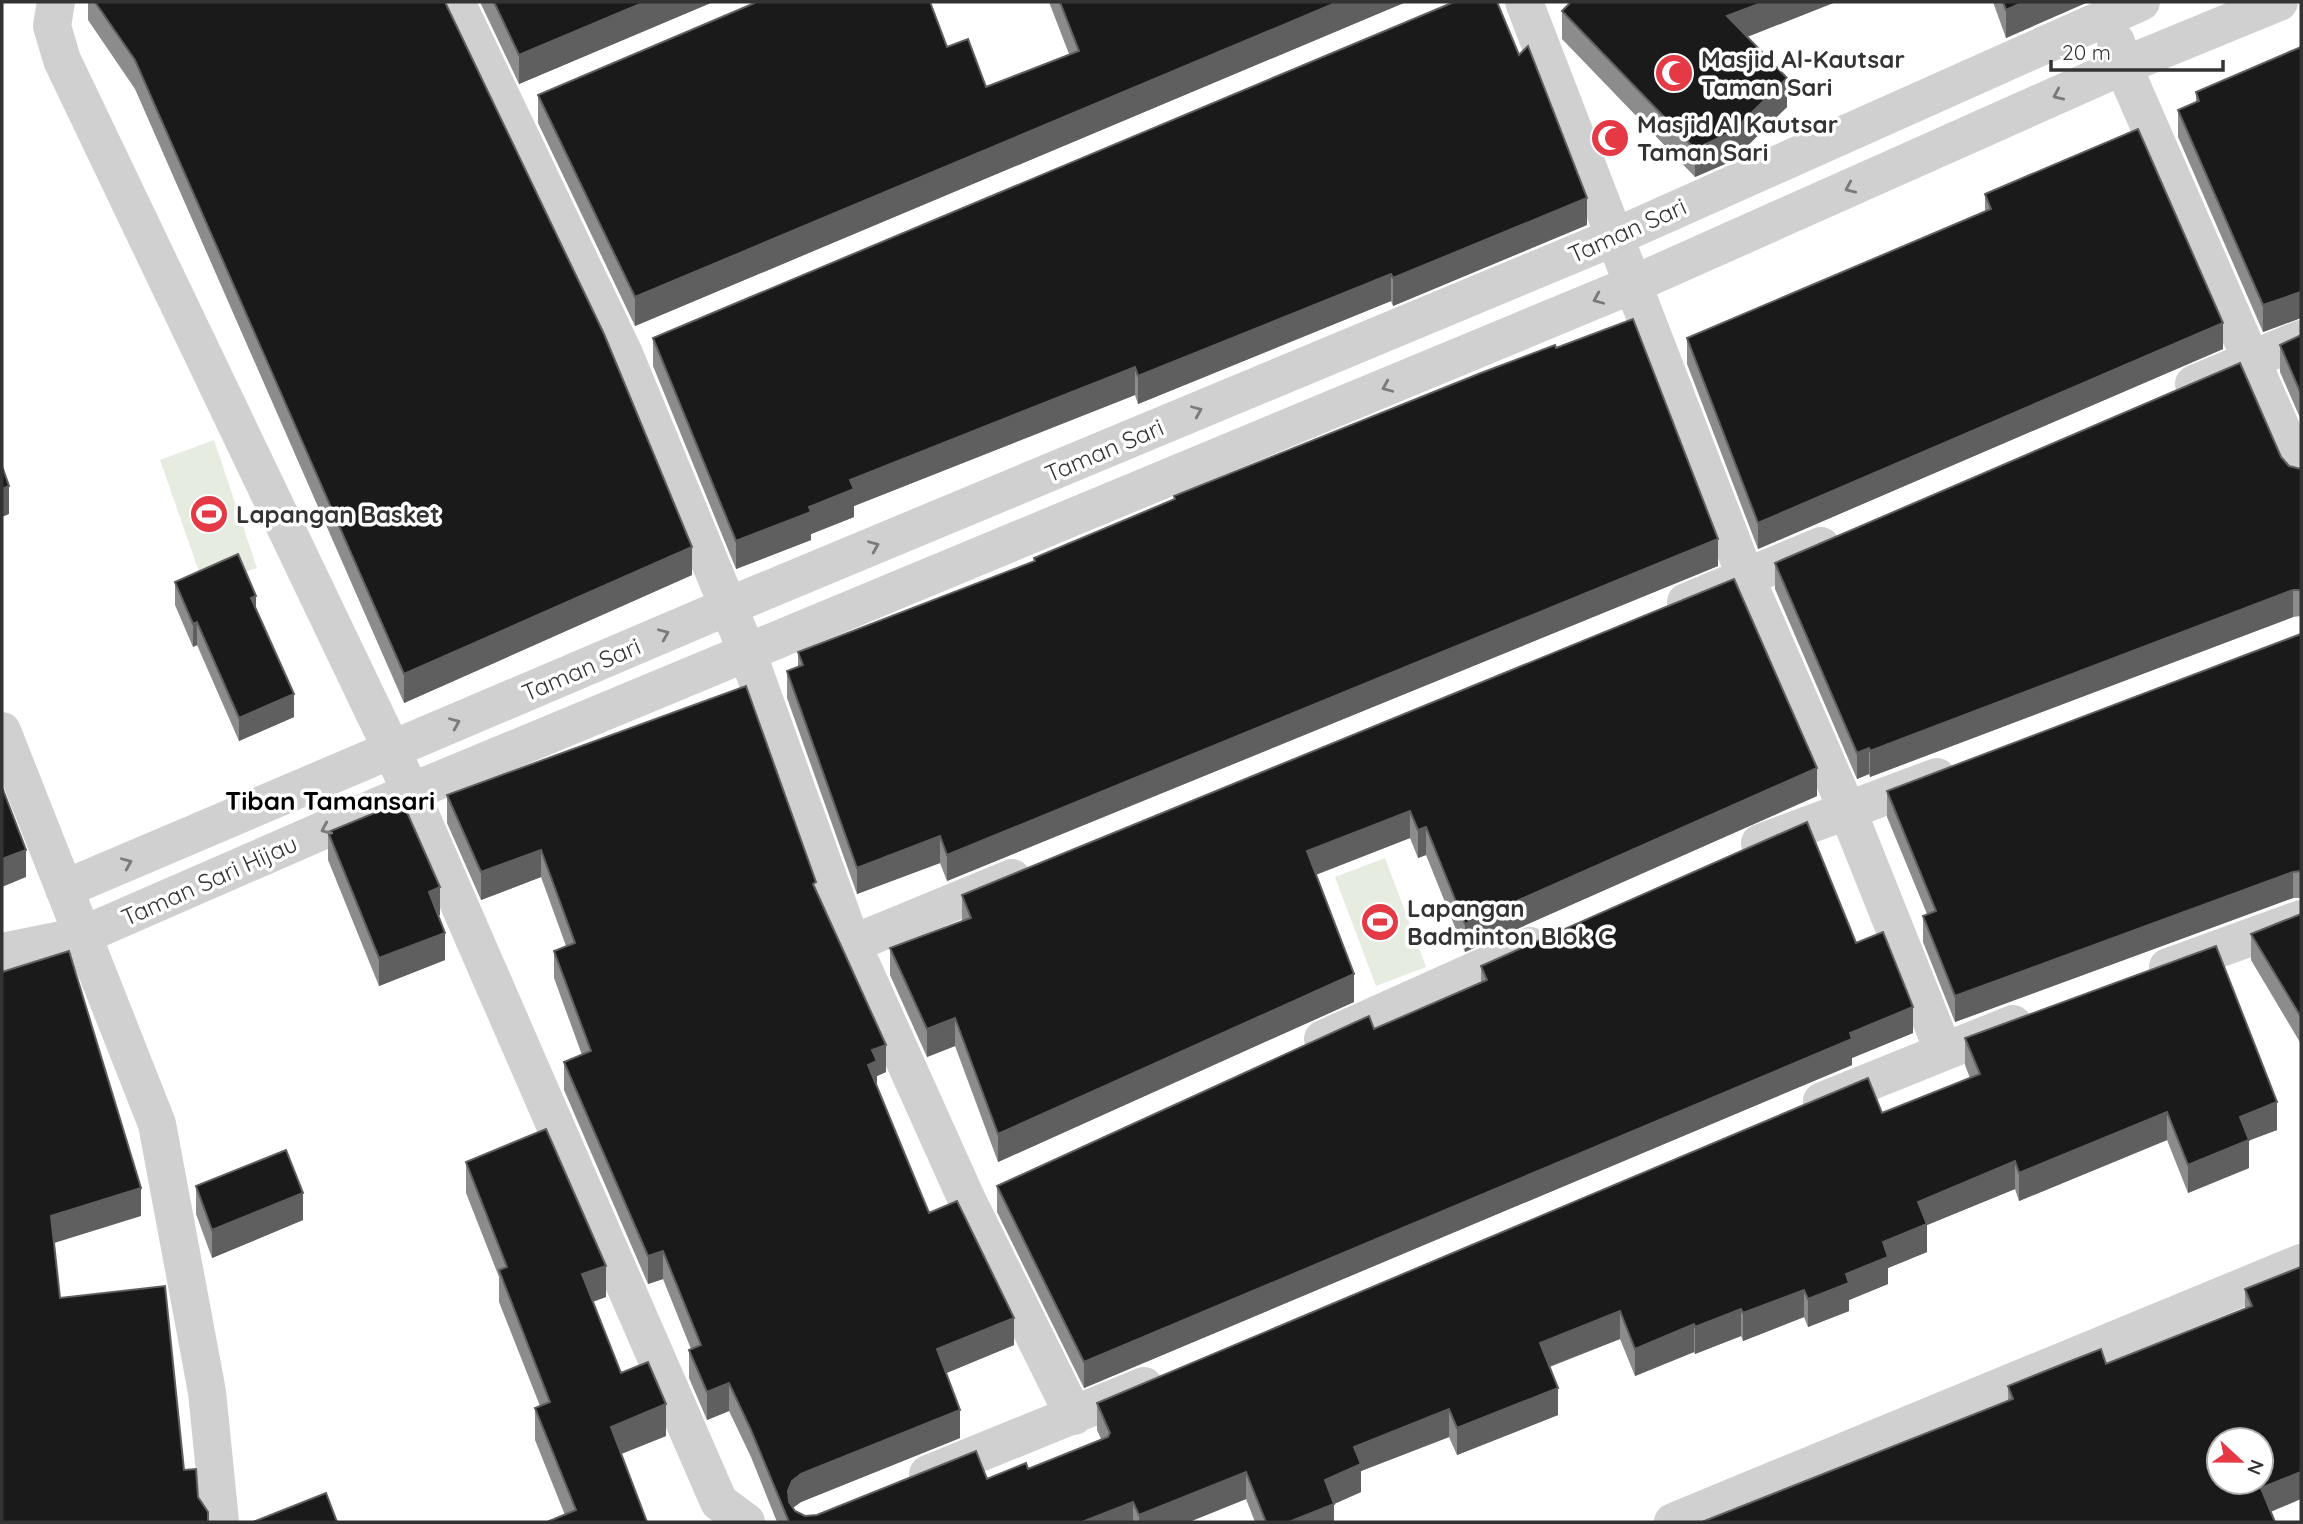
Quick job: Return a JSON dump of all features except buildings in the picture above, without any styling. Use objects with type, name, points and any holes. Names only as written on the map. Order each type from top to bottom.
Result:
[{"type":"street","points":[[56,2],[52,26],[62,60],[392,750],[719,1502],[746,1522]]},
{"type":"street","points":[[456,2],[509,112],[637,349],[852,944],[967,1200],[1074,1416]]},
{"type":"street","points":[[1524,2],[1617,236],[1746,578],[1848,811],[1944,1050]]},
{"type":"street","name":"Taman Sari","points":[[411,792],[1634,284],[2123,66],[2279,2]]},
{"type":"street","points":[[2117,6],[2123,66],[2301,474]]},
{"type":"street","name":"Taman Sari","points":[[64,890],[729,606],[1617,236],[2117,6]]},
{"type":"street","points":[[509,112],[546,96]]},
{"type":"street","points":[[2162,398],[2301,339]]},
{"type":"street","points":[[1658,614],[1847,534]]},
{"type":"street","points":[[2,731],[157,1124],[207,1392],[220,1522]]},
{"type":"street","points":[[1725,858],[1763,841],[1964,767]]},
{"type":"street","name":"Taman Sari Hijau","points":[[2,952],[81,936],[411,792]]},
{"type":"street","points":[[852,944],[1046,863]]},
{"type":"street","points":[[2135,979],[2301,919]]},
{"type":"street","points":[[1296,1052],[1561,932]]},
{"type":"street","points":[[1790,1114],[1944,1050],[2046,1012]]},
{"type":"street","points":[[967,1200],[1005,1183]]},
{"type":"street","points":[[1673,1522],[2301,1263]]},
{"type":"street","points":[[897,1487],[1176,1373]]},
{"type":"shaded area","name":"Lapangan Basket","points":[[214,440],[257,568],[204,586],[160,460]]},
{"type":"shaded area","name":"Lapangan Badminton Blok C","points":[[1385,858],[1426,967],[1376,986],[1335,877]]},
{"type":"place","name":"Masjid Al-Kautsar Taman Sari","points":[[1674,73]]},
{"type":"place","name":"Masjid Al Kautsar Taman Sari","points":[[1610,138]]},
{"type":"place","name":"Lapangan Basket","points":[[209,514]]},
{"type":"place","name":"Lapangan Badminton Blok C","points":[[1380,922]]},
{"type":"district","name":"Tiban Tamansari","points":[[330,800]]}]
